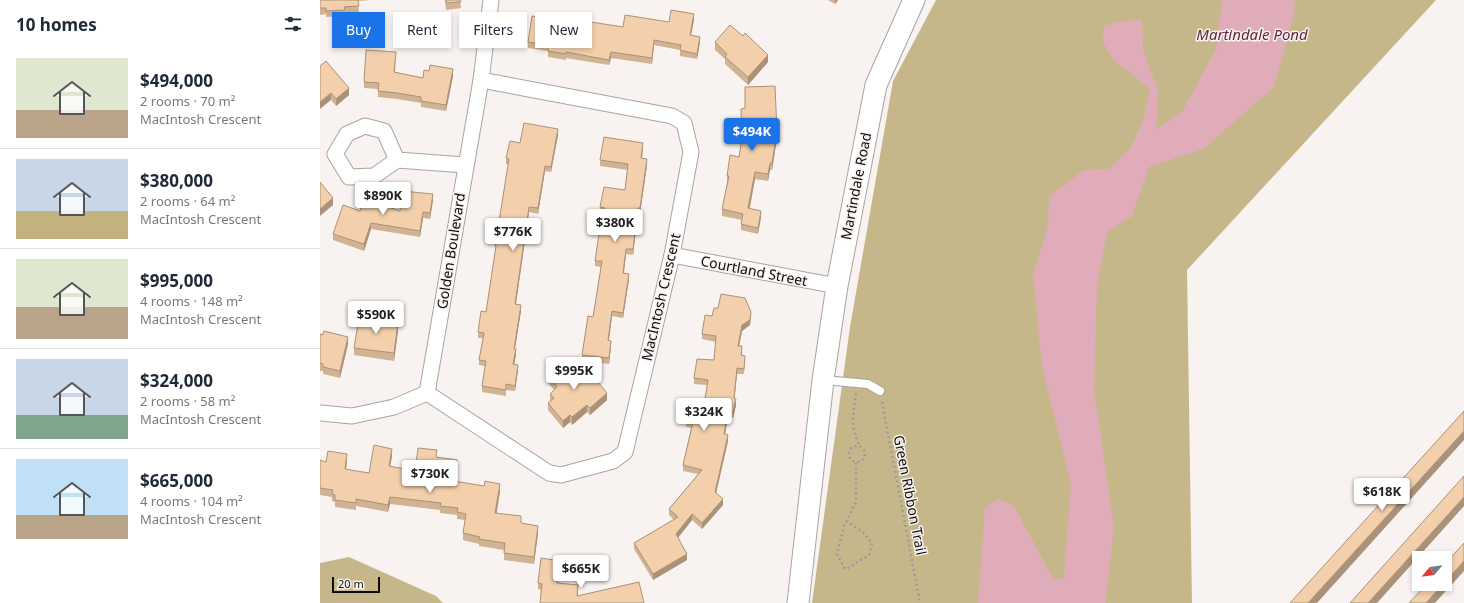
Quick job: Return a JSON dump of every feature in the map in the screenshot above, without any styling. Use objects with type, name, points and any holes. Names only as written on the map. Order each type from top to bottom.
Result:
[{"type":"main road","name":"Martindale Road","points":[[798,603],[823,380],[837,286],[876,85],[914,0]]},
{"type":"street","name":"Golden Boulevard","points":[[427,393],[465,165],[481,80],[491,0]]},
{"type":"street","name":"MacIntosh Crescent","points":[[427,393],[549,473],[561,475],[613,461],[625,452],[672,255],[691,152],[684,123],[672,116],[481,80]]},
{"type":"street","points":[[396,160],[465,165]]},
{"type":"street","name":"Courtland Street","points":[[672,255],[837,286]]},
{"type":"street","points":[[320,413],[352,416],[394,407],[427,393]]},
{"type":"lane","points":[[823,380],[868,384],[880,391]]},
{"type":"path","points":[[858,383],[852,423],[855,437],[860,446],[864,449],[865,457],[862,461],[856,462],[851,460],[849,452],[852,447],[860,446]]},
{"type":"path","name":"Green Ribbon Trail","points":[[880,391],[920,603]]},
{"type":"path","points":[[846,522],[862,532],[872,543],[869,555],[845,569],[837,554],[846,522],[856,502],[856,462]]},
{"type":"shaded area","points":[[936,0],[1436,0],[1187,270],[1192,603],[812,603],[850,327],[893,81]]},
{"type":"shaded area","points":[[349,557],[436,596],[443,603],[320,603],[320,563]]},
{"type":"water","name":"Martindale Pond","points":[[1222,0],[1295,0],[1294,14],[1274,87],[1203,149],[1149,167],[1132,216],[1107,232],[1097,287],[1094,389],[1114,527],[1105,603],[978,603],[985,508],[998,499],[1014,506],[1053,579],[1064,578],[1071,484],[1042,366],[1033,275],[1048,226],[1049,196],[1084,170],[1109,169],[1130,149],[1143,121],[1150,89],[1112,58],[1103,42],[1104,26],[1121,21],[1142,20],[1143,50],[1158,91],[1156,130],[1182,112],[1216,49]]},
{"type":"building","points":[[320,0],[358,0],[359,6],[344,7],[345,10],[326,11],[326,8],[320,8]]},
{"type":"building","points":[[446,0],[460,0],[461,2],[446,3]]},
{"type":"building","points":[[671,10],[694,14],[690,35],[700,37],[697,54],[680,50],[681,45],[654,40],[652,58],[611,52],[609,60],[566,52],[566,54],[548,51],[548,48],[592,48],[592,22],[623,27],[625,15],[669,22]]},
{"type":"building","points":[[532,16],[535,16],[535,43],[528,42]]},
{"type":"building","points":[[730,25],[743,36],[745,33],[768,55],[748,77],[725,57],[727,54],[715,42]]},
{"type":"building","points":[[366,50],[396,52],[394,72],[423,78],[424,70],[429,71],[430,65],[453,69],[446,105],[421,101],[421,97],[378,91],[379,83],[364,82]]},
{"type":"building","points":[[326,61],[349,88],[336,99],[331,93],[320,102],[320,66]]},
{"type":"building","points":[[775,86],[777,132],[772,163],[770,163],[768,174],[755,172],[748,208],[761,211],[758,228],[741,224],[743,214],[722,209],[729,176],[727,176],[730,155],[739,157],[742,137],[741,109],[745,108],[745,87]]},
{"type":"building","points":[[524,123],[558,129],[551,167],[545,166],[538,208],[529,207],[515,304],[521,305],[513,364],[518,365],[515,386],[506,384],[506,390],[482,386],[486,361],[479,360],[484,333],[478,332],[481,311],[486,312],[509,159],[506,158],[510,141],[520,143]]},
{"type":"building","points":[[604,137],[643,143],[641,158],[647,159],[640,208],[638,208],[633,249],[626,249],[623,273],[629,274],[623,313],[612,311],[608,340],[611,341],[609,358],[582,355],[588,316],[593,317],[602,261],[595,261],[605,208],[600,207],[604,187],[625,190],[628,164],[600,160]]},
{"type":"building","points":[[320,182],[333,198],[320,209]]},
{"type":"building","points":[[402,191],[433,194],[430,213],[423,212],[420,231],[371,223],[364,244],[333,234],[343,205],[360,211],[364,199],[400,211]]},
{"type":"building","points":[[721,294],[745,298],[751,312],[750,320],[742,325],[738,346],[742,346],[741,355],[745,356],[744,369],[737,368],[734,398],[736,399],[733,412],[728,411],[724,434],[728,435],[715,492],[723,499],[702,523],[692,514],[676,534],[687,554],[653,574],[634,543],[678,517],[669,509],[702,470],[683,465],[693,422],[686,421],[690,402],[704,405],[708,380],[694,378],[697,359],[714,360],[716,336],[702,334],[705,315],[712,316],[714,308],[718,308]]},
{"type":"building","points":[[373,316],[388,318],[387,322],[398,323],[394,353],[354,348],[359,318],[373,320]]},
{"type":"building","points":[[324,331],[348,337],[340,371],[323,367],[323,364],[320,363],[320,334],[323,335]]},
{"type":"building","points":[[581,362],[607,393],[590,408],[587,405],[572,417],[570,415],[563,421],[548,403],[554,398],[550,394],[557,387],[548,376],[556,369],[580,371]]},
{"type":"building","points":[[1464,411],[1464,431],[1308,603],[1290,603]]},
{"type":"building","points":[[374,445],[392,449],[389,466],[415,471],[418,448],[437,450],[436,457],[457,460],[454,481],[484,486],[485,481],[500,484],[495,513],[521,516],[521,523],[538,526],[534,557],[504,553],[505,543],[479,539],[480,537],[463,533],[466,514],[457,512],[458,508],[440,506],[441,503],[390,497],[388,505],[356,499],[356,503],[335,500],[335,495],[332,494],[333,490],[320,488],[320,460],[326,462],[328,451],[347,454],[345,469],[369,473]]},
{"type":"building","points":[[1464,476],[1464,497],[1415,551],[1412,551],[1412,554],[1368,603],[1350,603]]},
{"type":"building","points":[[1464,543],[1464,561],[1452,574],[1452,556]]},
{"type":"building","points":[[541,558],[560,561],[557,583],[578,585],[577,596],[639,582],[644,603],[540,603],[542,584],[538,583]]},
{"type":"building","points":[[1420,591],[1437,591],[1426,603],[1409,603]]}]
